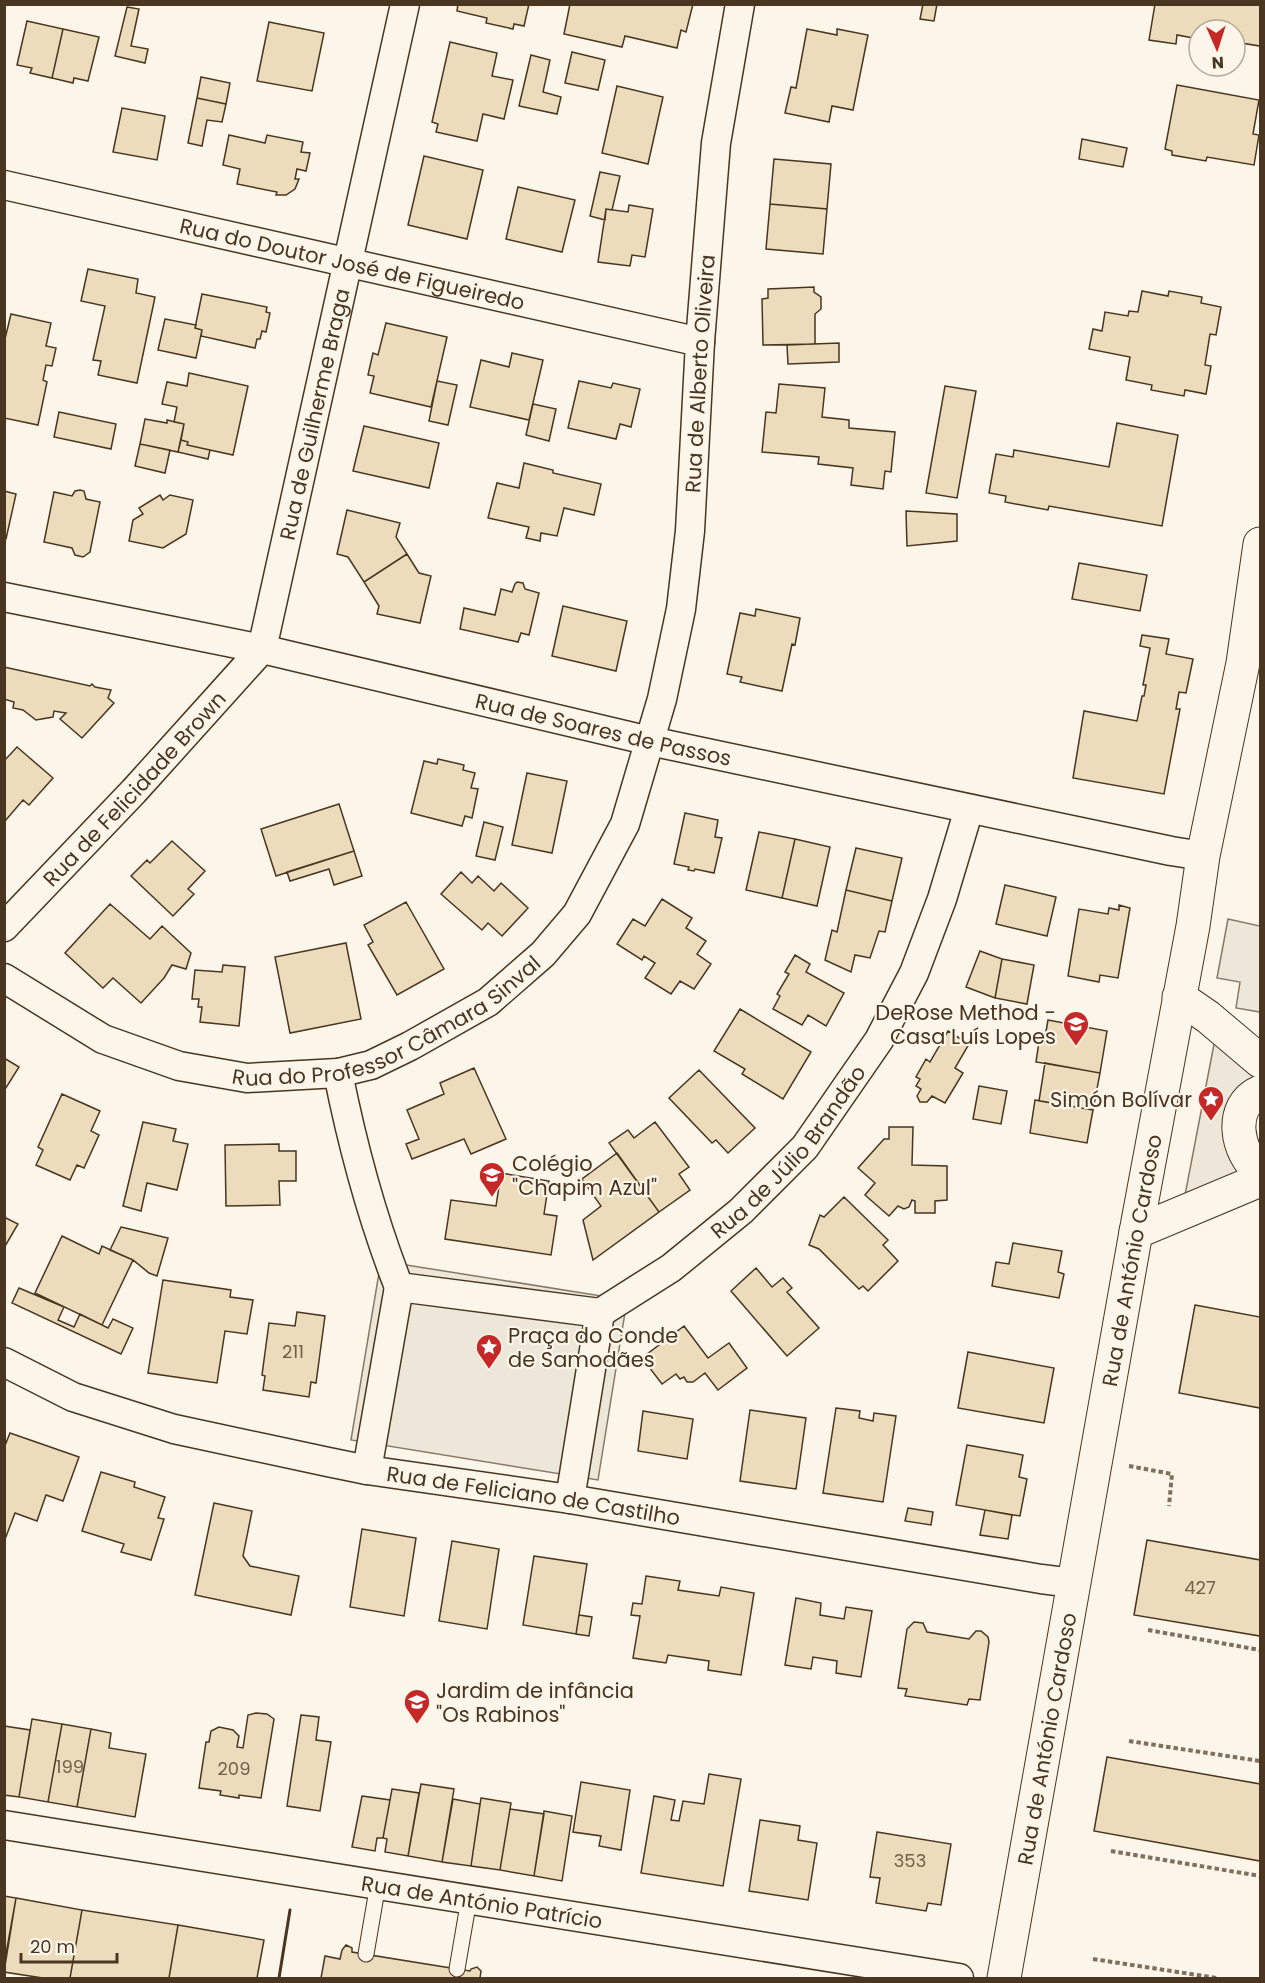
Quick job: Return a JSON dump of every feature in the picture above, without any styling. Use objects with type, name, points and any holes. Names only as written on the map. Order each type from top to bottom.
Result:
[{"type":"street","name":"Rua de Guilherme Braga","points":[[262,650],[405,4]]},
{"type":"street","name":"Rua de Alberto Oliveira","points":[[650,741],[662,699],[681,609],[690,531],[700,342],[716,143],[740,4]]},
{"type":"street","name":"Rua do Doutor José de Figueiredo","points":[[4,185],[700,342]]},
{"type":"street","name":"Rua de António Cardoso","points":[[1004,1978],[1095,1460],[1193,926],[1203,856],[1252,664],[1260,544]]},
{"type":"street","name":"Rua de Soares de Passos","points":[[4,597],[262,650],[650,741],[1160,849],[1203,856]]},
{"type":"street","name":"Rua de Felicidade Brown","points":[[4,927],[134,791],[262,650]]},
{"type":"street","name":"Rua do Professor Câmara Sinval","points":[[4,978],[103,1039],[178,1066],[247,1078],[338,1073],[371,1065],[488,1002],[543,954],[577,914],[621,833],[650,741]]},
{"type":"street","name":"Rua de Júlio Brandão","points":[[600,1312],[671,1268],[741,1211],[805,1147],[879,1040],[914,973],[942,899],[969,809]]},
{"type":"street","points":[[1179,997],[1208,1017],[1260,1061]]},
{"type":"street","points":[[338,1073],[345,1109],[386,1254],[399,1287],[367,1470]]},
{"type":"street","points":[[1260,1092],[1252,1096],[1240,1114],[1240,1144],[1251,1164],[1260,1171]]},
{"type":"street","points":[[1136,1232],[1260,1180]]},
{"type":"street","points":[[399,1287],[600,1312],[570,1499]]},
{"type":"street","name":"Rua de Feliciano de Castilho","points":[[4,1362],[73,1396],[174,1429],[367,1470],[570,1499],[1073,1583]]},
{"type":"street","name":"Rua de António Patrício","points":[[4,1825],[959,1978]]},
{"type":"lane","points":[[366,1954],[378,1884]]},
{"type":"lane","points":[[457,1969],[469,1899]]},
{"type":"path","points":[[1095,1460],[1172,1474],[1169,1506]]},
{"type":"path","points":[[1148,1630],[1260,1650]]},
{"type":"path","points":[[1129,1741],[1260,1761]]},
{"type":"path","points":[[1111,1851],[1260,1876]]},
{"type":"path","points":[[1093,1959],[1217,1978]]},
{"type":"shaded area","points":[[1228,919],[1260,926],[1260,1012],[1236,1008],[1240,982],[1217,978]]},
{"type":"shaded area","points":[[1215,1039],[1257,1075],[1239,1174],[1185,1195]]},
{"type":"shaded area","name":"Praça do Conde de Samodães","points":[[381,1261],[627,1300],[598,1480],[351,1440]]},
{"type":"building","points":[[458,4],[529,4],[524,26],[514,24],[513,29],[486,23],[487,18],[457,11]]},
{"type":"building","points":[[570,4],[693,4],[686,32],[681,30],[677,48],[625,36],[622,47],[564,34]]},
{"type":"building","points":[[923,4],[937,4],[934,21],[920,19]]},
{"type":"building","points":[[1155,4],[1260,4],[1260,46],[1247,44],[1247,18],[1187,18],[1187,37],[1177,35],[1176,44],[1149,40]]},
{"type":"building","points":[[127,7],[139,9],[131,46],[148,49],[145,63],[115,56]]},
{"type":"building","points":[[27,21],[63,29],[52,78],[30,73],[32,68],[17,65]]},
{"type":"building","points":[[269,22],[324,33],[312,91],[257,81]]},
{"type":"building","points":[[63,29],[99,37],[88,81],[74,78],[73,83],[52,78]]},
{"type":"building","points":[[807,29],[837,35],[837,29],[868,35],[853,110],[832,106],[829,122],[785,113],[791,87],[796,88]]},
{"type":"building","points":[[450,42],[497,53],[492,76],[513,80],[504,119],[483,114],[477,141],[436,132],[438,124],[432,122]]},
{"type":"building","points":[[572,52],[605,60],[598,90],[565,83]]},
{"type":"building","points":[[531,55],[550,60],[543,92],[561,97],[557,114],[519,106]]},
{"type":"building","points":[[201,77],[230,83],[226,104],[197,98]]},
{"type":"building","points":[[1177,85],[1259,100],[1253,134],[1259,135],[1254,165],[1207,157],[1206,161],[1172,155],[1172,151],[1165,149]]},
{"type":"building","points":[[617,86],[663,97],[648,164],[602,153]]},
{"type":"building","points":[[197,98],[226,104],[222,122],[207,120],[202,146],[188,143]]},
{"type":"building","points":[[122,108],[165,116],[157,160],[113,152]]},
{"type":"building","points":[[229,135],[265,143],[267,135],[303,142],[301,152],[310,153],[306,171],[297,169],[295,179],[299,179],[295,189],[286,195],[276,195],[277,192],[237,184],[240,169],[223,165]]},
{"type":"building","points":[[1082,139],[1127,148],[1123,167],[1079,159]]},
{"type":"building","points":[[424,156],[483,170],[467,239],[408,225]]},
{"type":"building","points":[[774,159],[831,164],[827,209],[770,204]]},
{"type":"building","points":[[600,172],[620,176],[612,210],[606,209],[605,220],[590,216]]},
{"type":"building","points":[[518,187],[575,200],[562,252],[506,239]]},
{"type":"building","points":[[770,204],[827,209],[823,254],[766,249]]},
{"type":"building","points":[[629,205],[653,209],[645,257],[632,255],[630,266],[598,262],[606,209],[628,212]]},
{"type":"building","points":[[88,269],[138,279],[136,293],[155,297],[137,383],[98,375],[101,361],[93,360],[105,306],[81,301]]},
{"type":"building","points":[[814,287],[814,292],[821,297],[821,309],[815,314],[815,344],[763,345],[762,299],[768,298],[768,289]]},
{"type":"building","points":[[1142,291],[1168,296],[1169,291],[1202,297],[1201,303],[1221,307],[1216,335],[1210,334],[1205,365],[1211,366],[1206,394],[1185,390],[1184,396],[1151,390],[1152,385],[1126,380],[1130,357],[1089,349],[1093,329],[1102,331],[1105,312],[1128,316],[1129,311],[1138,312]]},
{"type":"building","points":[[202,294],[267,307],[266,312],[270,313],[266,332],[262,331],[255,348],[201,336],[202,330],[195,328]]},
{"type":"building","points":[[11,314],[51,323],[46,346],[56,348],[52,366],[46,365],[43,380],[47,382],[38,425],[4,418],[4,343]]},
{"type":"building","points":[[165,319],[196,325],[195,328],[202,330],[196,358],[158,350]]},
{"type":"building","points":[[386,323],[447,337],[431,407],[370,393],[374,376],[368,375],[373,353],[378,355]]},
{"type":"building","points":[[839,343],[839,362],[788,364],[787,345]]},
{"type":"building","points":[[512,353],[543,360],[529,420],[470,407],[481,360],[509,367]]},
{"type":"building","points":[[189,373],[248,386],[233,455],[187,445],[188,442],[181,440],[184,424],[174,422],[177,407],[162,404],[167,382],[187,386]]},
{"type":"building","points":[[437,381],[457,385],[448,425],[429,421]]},
{"type":"building","points":[[579,381],[611,388],[613,383],[640,389],[631,427],[620,424],[616,439],[568,428]]},
{"type":"building","points":[[779,384],[825,388],[822,417],[849,420],[849,428],[895,432],[891,472],[885,471],[883,489],[851,485],[853,468],[818,464],[819,457],[762,452],[766,412],[776,413]]},
{"type":"building","points":[[945,386],[976,391],[957,498],[926,493]]},
{"type":"building","points":[[533,404],[556,409],[549,441],[526,435]]},
{"type":"building","points":[[59,412],[116,424],[111,449],[54,437]]},
{"type":"building","points":[[145,419],[167,423],[167,420],[184,424],[178,452],[140,444]]},
{"type":"building","points":[[1117,423],[1178,435],[1162,526],[1049,506],[1048,510],[1005,502],[1006,496],[989,493],[996,454],[1013,457],[1014,450],[1109,467]]},
{"type":"building","points":[[364,426],[439,443],[429,488],[353,471]]},
{"type":"building","points":[[181,440],[188,442],[187,445],[210,450],[208,459],[178,452]]},
{"type":"building","points":[[140,444],[170,450],[165,473],[135,466]]},
{"type":"building","points":[[524,463],[553,470],[553,473],[601,484],[594,515],[564,508],[557,536],[541,533],[540,541],[526,538],[529,527],[488,518],[497,483],[519,488]]},
{"type":"building","points":[[4,491],[16,494],[6,539],[4,539]]},
{"type":"building","points":[[75,491],[84,491],[86,499],[100,502],[90,552],[83,557],[75,555],[72,548],[44,542],[54,492],[72,496]]},
{"type":"building","points":[[160,495],[163,500],[170,495],[193,500],[186,534],[163,548],[129,541],[133,520],[143,514],[139,508]]},
{"type":"building","points":[[347,510],[400,523],[396,537],[407,554],[364,582],[348,557],[337,554]]},
{"type":"building","points":[[906,511],[957,514],[957,541],[907,546]]},
{"type":"building","points":[[407,554],[419,573],[431,576],[420,623],[377,614],[379,606],[364,582]]},
{"type":"building","points":[[1079,563],[1147,575],[1140,611],[1072,599]]},
{"type":"building","points":[[517,582],[523,583],[525,589],[539,593],[529,635],[521,633],[518,642],[460,629],[464,608],[495,615],[501,589],[512,592]]},
{"type":"building","points":[[563,606],[627,621],[616,671],[552,656]]},
{"type":"building","points":[[756,609],[800,618],[782,691],[740,682],[742,677],[727,674],[740,613],[755,616]]},
{"type":"building","points":[[1142,635],[1169,639],[1166,654],[1193,659],[1186,693],[1179,692],[1176,709],[1180,709],[1164,794],[1073,778],[1084,711],[1137,721],[1146,685],[1143,685],[1150,648],[1140,646]]},
{"type":"building","points":[[4,667],[90,686],[92,684],[95,687],[111,690],[108,698],[114,703],[82,738],[60,719],[66,713],[54,711],[53,717],[36,720],[23,710],[13,708],[14,702],[4,699]]},
{"type":"building","points":[[17,747],[53,778],[29,805],[23,800],[5,821],[4,761]]},
{"type":"building","points":[[438,759],[464,765],[463,770],[475,773],[471,788],[478,789],[472,818],[465,816],[462,826],[411,813],[424,761],[437,764]]},
{"type":"building","points":[[527,773],[567,781],[552,853],[512,845]]},
{"type":"building","points":[[339,804],[354,851],[276,876],[261,829]]},
{"type":"building","points":[[685,813],[718,820],[715,837],[722,838],[714,873],[688,870],[689,867],[674,864]]},
{"type":"building","points":[[484,822],[503,827],[495,860],[476,856]]},
{"type":"building","points":[[759,832],[795,839],[782,898],[746,890]]},
{"type":"building","points":[[795,839],[830,847],[817,906],[782,898]]},
{"type":"building","points":[[172,841],[205,871],[188,889],[194,894],[173,916],[131,876],[147,860],[150,863]]},
{"type":"building","points":[[856,848],[902,858],[892,901],[846,890]]},
{"type":"building","points":[[354,851],[362,876],[334,885],[329,869],[290,881],[287,872]]},
{"type":"building","points":[[461,872],[472,883],[478,876],[494,891],[501,883],[528,908],[502,936],[488,923],[482,930],[441,894]]},
{"type":"building","points":[[1005,885],[1056,897],[1047,936],[996,924]]},
{"type":"building","points":[[846,890],[892,901],[885,932],[879,931],[870,958],[855,955],[851,972],[825,960],[832,930],[837,932]]},
{"type":"building","points":[[662,899],[692,918],[686,928],[706,941],[697,954],[711,964],[694,989],[680,981],[671,994],[645,978],[655,963],[644,956],[642,960],[617,944],[633,919],[645,926]]},
{"type":"building","points":[[406,902],[444,969],[397,995],[368,945],[373,942],[364,925]]},
{"type":"building","points":[[110,904],[150,939],[162,926],[191,953],[186,969],[172,965],[164,978],[141,1003],[113,978],[103,988],[65,953]]},
{"type":"building","points":[[1119,905],[1130,908],[1118,978],[1100,975],[1099,982],[1068,976],[1079,909],[1108,914],[1109,908],[1119,910]]},
{"type":"building","points":[[346,943],[361,1019],[290,1033],[275,957]]},
{"type":"building","points":[[980,951],[1002,959],[995,998],[966,987]]},
{"type":"building","points":[[795,955],[810,964],[806,972],[844,993],[826,1026],[808,1015],[802,1025],[773,1009],[780,996],[777,994],[789,974],[785,972]]},
{"type":"building","points":[[1002,959],[1034,965],[1027,1004],[995,998]]},
{"type":"building","points":[[223,965],[245,967],[239,1026],[200,1022],[202,1007],[198,1007],[199,999],[192,999],[195,970],[222,972]]},
{"type":"building","points":[[740,1009],[811,1052],[783,1099],[742,1074],[745,1069],[714,1051]]},
{"type":"building","points":[[1048,1020],[1107,1031],[1100,1073],[1036,1062],[1039,1042],[1044,1043]]},
{"type":"building","points":[[948,1031],[969,1044],[955,1068],[963,1073],[945,1103],[932,1096],[927,1102],[920,1102],[917,1096],[921,1089],[916,1086],[920,1079],[916,1077],[926,1059],[930,1062]]},
{"type":"building","points":[[4,1058],[19,1067],[4,1091]]},
{"type":"building","points":[[1045,1063],[1100,1073],[1093,1110],[1039,1101]]},
{"type":"building","points":[[474,1068],[506,1139],[471,1154],[464,1139],[412,1159],[406,1144],[419,1139],[407,1110],[444,1094],[440,1083]]},
{"type":"building","points":[[699,1070],[755,1128],[728,1153],[716,1140],[712,1143],[669,1098]]},
{"type":"building","points":[[979,1086],[1007,1091],[1001,1124],[973,1119]]},
{"type":"building","points":[[62,1094],[100,1111],[91,1131],[99,1135],[84,1168],[77,1165],[70,1180],[36,1165],[43,1150],[38,1147]]},
{"type":"building","points":[[1035,1100],[1093,1110],[1087,1143],[1030,1133]]},
{"type":"building","points":[[143,1122],[176,1129],[173,1141],[188,1144],[177,1190],[147,1183],[141,1211],[123,1206]]},
{"type":"building","points":[[655,1122],[689,1167],[679,1174],[690,1190],[659,1212],[609,1143],[628,1130],[634,1138]]},
{"type":"building","points":[[889,1127],[913,1127],[912,1165],[947,1166],[947,1200],[935,1201],[935,1213],[915,1213],[915,1201],[912,1200],[909,1207],[904,1209],[898,1206],[889,1216],[865,1195],[875,1183],[858,1168],[884,1139],[889,1139]]},
{"type":"building","points":[[279,1144],[279,1151],[296,1151],[296,1181],[279,1181],[280,1205],[226,1206],[225,1145]]},
{"type":"building","points":[[617,1153],[659,1212],[593,1260],[583,1220],[601,1206],[582,1179]]},
{"type":"building","points":[[501,1173],[549,1181],[544,1214],[557,1216],[551,1255],[445,1239],[451,1200],[496,1206]]},
{"type":"building","points":[[844,1197],[888,1240],[883,1245],[898,1261],[868,1291],[863,1286],[859,1289],[819,1249],[809,1245],[820,1215],[824,1217]]},
{"type":"building","points":[[4,1217],[18,1224],[4,1248]]},
{"type":"building","points":[[121,1227],[168,1238],[157,1276],[149,1273],[133,1260],[110,1250]]},
{"type":"building","points":[[62,1236],[99,1254],[102,1246],[133,1260],[102,1325],[35,1293]]},
{"type":"building","points":[[1013,1243],[1062,1251],[1058,1272],[1064,1274],[1059,1298],[992,1286],[996,1262],[1009,1264]]},
{"type":"building","points":[[756,1268],[772,1287],[783,1278],[792,1288],[787,1292],[819,1328],[787,1356],[731,1291]]},
{"type":"building","points":[[163,1280],[231,1290],[230,1297],[253,1300],[247,1334],[225,1331],[217,1383],[148,1373]]},
{"type":"building","points":[[19,1288],[64,1307],[58,1320],[74,1327],[80,1314],[108,1328],[113,1319],[133,1328],[121,1354],[12,1303]]},
{"type":"building","points":[[1195,1305],[1260,1317],[1260,1408],[1179,1393]]},
{"type":"building","points":[[297,1312],[325,1316],[316,1383],[311,1382],[309,1397],[263,1390],[265,1376],[262,1375],[269,1323],[295,1326]]},
{"type":"building","points":[[684,1326],[708,1358],[729,1343],[747,1368],[718,1390],[705,1373],[693,1382],[687,1382],[684,1377],[680,1379],[676,1374],[662,1384],[642,1358]]},
{"type":"building","points":[[968,1352],[1054,1368],[1044,1423],[958,1408]]},
{"type":"building","points":[[836,1408],[860,1411],[859,1418],[873,1421],[874,1413],[896,1416],[883,1502],[823,1493]]},
{"type":"building","points":[[750,1410],[806,1418],[796,1489],[740,1481]]},
{"type":"building","points":[[643,1411],[693,1419],[687,1459],[638,1451]]},
{"type":"building","points":[[10,1433],[79,1457],[63,1501],[46,1495],[37,1521],[15,1513],[4,1542],[4,1448]]},
{"type":"building","points":[[967,1445],[1023,1455],[1019,1477],[1027,1479],[1020,1516],[956,1505]]},
{"type":"building","points":[[101,1472],[135,1482],[134,1487],[165,1497],[158,1518],[164,1519],[151,1560],[121,1552],[124,1544],[82,1531]]},
{"type":"building","points":[[214,1503],[252,1511],[243,1556],[250,1566],[299,1576],[291,1615],[195,1595]]},
{"type":"building","points":[[908,1508],[933,1512],[931,1525],[905,1521]]},
{"type":"building","points":[[985,1510],[1012,1515],[1008,1539],[980,1535]]},
{"type":"building","points":[[362,1529],[416,1538],[404,1616],[350,1607]]},
{"type":"building","points":[[1147,1540],[1260,1560],[1260,1636],[1134,1615]]},
{"type":"building","points":[[452,1541],[499,1549],[487,1629],[439,1621]]},
{"type":"building","points":[[534,1556],[587,1564],[576,1634],[523,1625]]},
{"type":"building","points":[[646,1576],[680,1581],[678,1590],[719,1596],[721,1587],[754,1593],[741,1675],[708,1670],[709,1661],[668,1655],[666,1663],[633,1658],[640,1616],[631,1615],[633,1603],[642,1604]]},
{"type":"building","points":[[796,1598],[821,1603],[820,1615],[844,1619],[846,1607],[872,1611],[861,1677],[836,1673],[837,1661],[813,1657],[811,1669],[785,1665]]},
{"type":"building","points":[[579,1615],[592,1617],[589,1636],[576,1634]]},
{"type":"building","points":[[914,1622],[923,1623],[927,1632],[969,1639],[976,1631],[981,1631],[988,1637],[980,1700],[969,1699],[967,1705],[905,1696],[907,1689],[898,1688],[907,1629]]},
{"type":"building","points":[[267,1714],[274,1719],[261,1798],[220,1795],[221,1791],[199,1788],[206,1742],[209,1742],[211,1731],[219,1727],[233,1730],[239,1736],[237,1747],[243,1748],[248,1715]]},
{"type":"building","points":[[301,1715],[319,1717],[316,1740],[331,1742],[320,1811],[287,1806]]},
{"type":"building","points":[[32,1719],[62,1724],[48,1802],[19,1797]]},
{"type":"building","points":[[62,1724],[91,1729],[77,1807],[48,1802]]},
{"type":"building","points":[[4,1726],[30,1730],[19,1797],[4,1795]]},
{"type":"building","points":[[91,1729],[111,1733],[109,1748],[146,1754],[135,1817],[77,1807]]},
{"type":"building","points":[[1107,1757],[1260,1784],[1260,1861],[1094,1831]]},
{"type":"building","points":[[709,1774],[741,1779],[723,1886],[641,1873],[654,1796],[675,1800],[671,1820],[679,1821],[683,1801],[704,1804]]},
{"type":"building","points":[[581,1782],[630,1790],[621,1850],[599,1846],[601,1836],[573,1832]]},
{"type":"building","points":[[421,1784],[454,1789],[442,1862],[408,1856]]},
{"type":"building","points":[[392,1789],[419,1793],[408,1856],[385,1852],[387,1839],[383,1838]]},
{"type":"building","points":[[362,1796],[390,1800],[383,1838],[377,1838],[375,1851],[352,1847]]},
{"type":"building","points":[[481,1798],[511,1803],[500,1870],[471,1866]]},
{"type":"building","points":[[453,1799],[480,1804],[471,1866],[442,1862]]},
{"type":"building","points":[[510,1809],[544,1814],[534,1876],[500,1870]]},
{"type":"building","points":[[544,1811],[572,1816],[562,1881],[534,1876]]},
{"type":"building","points":[[760,1820],[800,1826],[798,1840],[817,1843],[808,1900],[749,1891]]},
{"type":"building","points":[[877,1832],[951,1844],[941,1905],[928,1903],[926,1911],[876,1903],[880,1878],[870,1877]]},
{"type":"building","points":[[4,1896],[16,1898],[4,1965]]},
{"type":"building","points":[[16,1898],[82,1910],[70,1978],[43,1978],[4,1972]]},
{"type":"building","points":[[82,1910],[178,1925],[169,1978],[70,1978]]},
{"type":"building","points":[[178,1925],[264,1940],[257,1978],[169,1978]]},
{"type":"building","points":[[346,1945],[352,1948],[352,1952],[470,1971],[477,1967],[481,1971],[480,1978],[321,1978],[325,1956],[340,1959]]},
{"type":"wall","points":[[279,1978],[290,1910]]},
{"type":"place","name":"DeRose Method - Casa Luís Lopes","points":[[1076,1047]]},
{"type":"place","name":"Simón Bolívar","points":[[1211,1122]]},
{"type":"place","name":"Colégio \"Chapim Azul\"","points":[[492,1198]]},
{"type":"place","name":"Praça do Conde de Samodães","points":[[489,1370]]},
{"type":"place","name":"Jardim de infância \"Os Rabinos\"","points":[[417,1725]]}]
